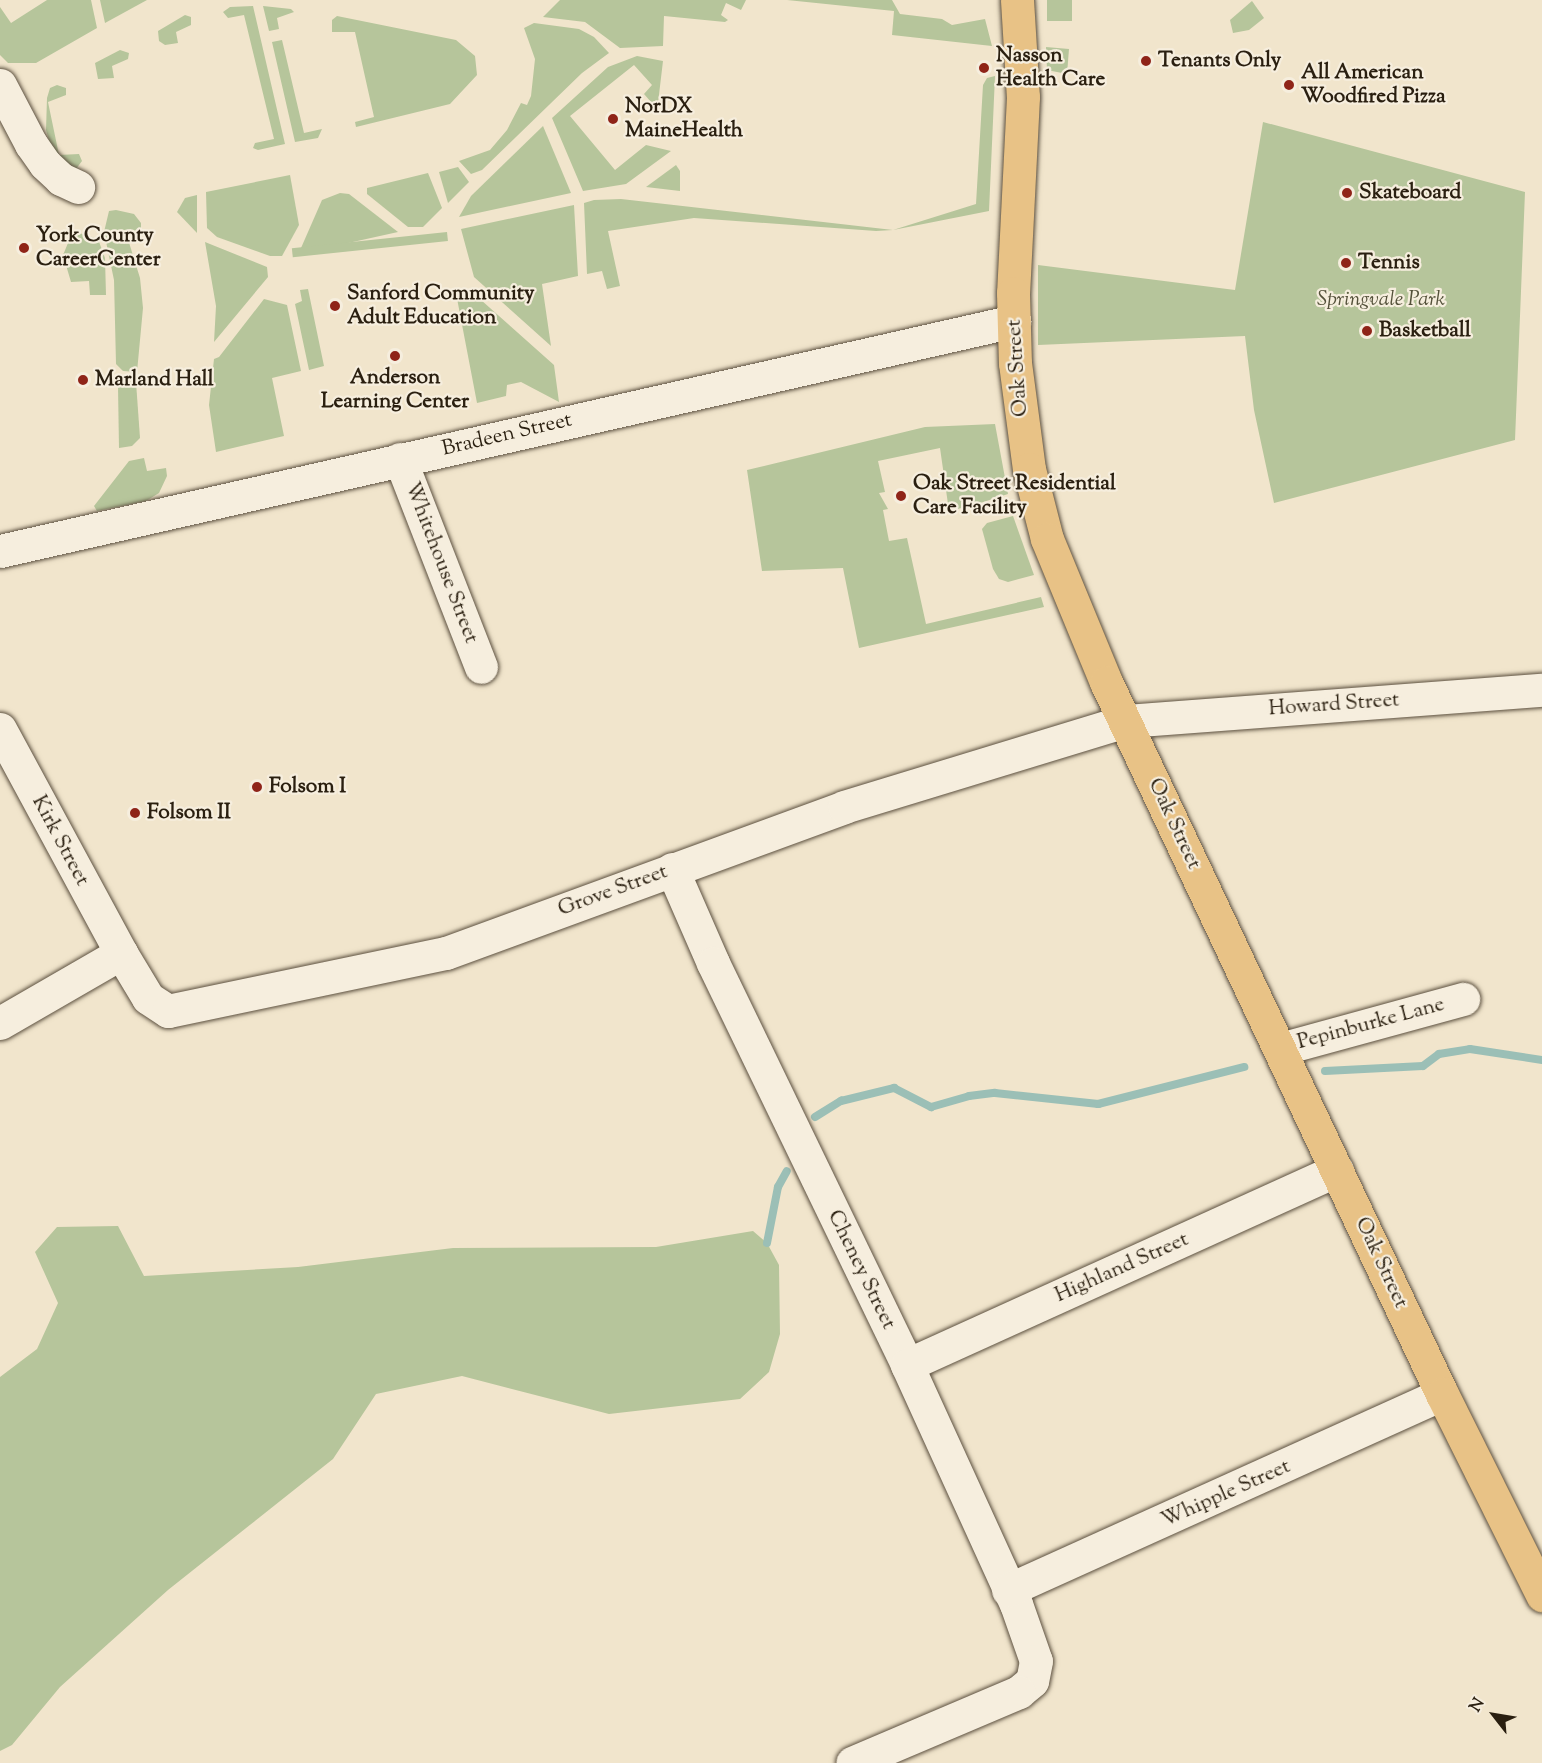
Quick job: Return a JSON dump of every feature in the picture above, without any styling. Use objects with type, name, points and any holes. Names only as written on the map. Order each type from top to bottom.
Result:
[{"type":"main road","name":"Oak Street","points":[[1017,0],[1023,97],[1014,321],[1019,413],[1035,498],[1064,586],[1126,721],[1442,1394],[1542,1595]]},
{"type":"street","points":[[0,85],[30,144],[61,179],[78,187]]},
{"type":"street","name":"Bradeen Street","points":[[0,550],[1014,321]]},
{"type":"street","name":"Whitehouse Street","points":[[400,459],[481,667]]},
{"type":"street","name":"Howard Street","points":[[1126,721],[1542,690]]},
{"type":"street","name":"Grove Street","points":[[120,953],[155,1006],[176,1011],[446,953],[844,807],[1126,721]]},
{"type":"street","name":"Kirk Street","points":[[2,737],[120,953]]},
{"type":"street","name":"Cheney Street","points":[[672,869],[713,963],[907,1365],[1032,1644],[1035,1676],[1019,1692],[852,1763]]},
{"type":"street","points":[[0,1023],[120,953]]},
{"type":"street","name":"Pepinburke Lane","points":[[1280,1049],[1463,999]]},
{"type":"street","name":"Highland Street","points":[[907,1365],[1337,1170]]},
{"type":"street","name":"Whipple Street","points":[[1008,1590],[1442,1394]]},
{"type":"green space","points":[[47,0],[91,0],[97,28],[36,63],[8,63],[0,55],[0,7],[11,23]]},
{"type":"green space","points":[[100,0],[147,0],[105,23]]},
{"type":"green space","points":[[560,0],[746,0],[741,10],[726,3],[721,15],[728,20],[725,22],[664,16],[663,46],[620,48],[585,22],[543,17]]},
{"type":"green space","points":[[787,0],[892,0],[900,14],[942,19],[952,25],[985,19],[992,46],[892,35],[894,11]]},
{"type":"green space","points":[[1047,0],[1072,0],[1072,21],[1047,21]]},
{"type":"green space","points":[[1252,1],[1264,18],[1249,30],[1233,33],[1230,20]]},
{"type":"green space","points":[[253,6],[285,144],[258,150],[253,148],[255,143],[274,139],[244,15],[228,18],[223,12],[230,7]]},
{"type":"green space","points":[[263,6],[291,9],[294,12],[277,18],[279,29],[269,31]]},
{"type":"green space","points":[[185,15],[191,17],[191,25],[176,32],[178,43],[165,45],[159,41],[158,31]]},
{"type":"green space","points":[[337,16],[456,40],[475,56],[477,75],[450,104],[356,127],[355,122],[374,117],[355,32],[332,32],[332,20]]},
{"type":"green space","points":[[534,23],[579,29],[594,37],[609,53],[582,73],[482,170],[471,174],[459,161],[490,150],[507,130],[521,103],[527,105],[531,96],[535,59],[524,28]]},
{"type":"green space","points":[[282,40],[304,133],[322,129],[318,138],[295,142],[272,42]]},
{"type":"green space","points":[[1046,47],[1069,49],[1067,74],[1047,70]]},
{"type":"green space","points":[[120,50],[129,53],[128,59],[112,66],[114,78],[98,79],[95,63]]},
{"type":"green space","points":[[637,56],[663,61],[658,103],[651,102],[644,94],[652,85],[634,65],[570,116],[615,170],[646,145],[671,151],[626,184],[583,191],[552,118],[608,67]]},
{"type":"green space","points":[[995,76],[989,211],[893,230],[976,204],[983,85],[987,78]]},
{"type":"green space","points":[[57,85],[66,88],[66,95],[48,102],[59,155],[79,154],[82,161],[76,169],[68,168],[50,144],[46,130],[47,98],[50,88]]},
{"type":"green space","name":"Springvale Park","points":[[1263,122],[1525,192],[1515,440],[1274,503],[1254,410],[1245,336],[1038,345],[1038,265],[1235,290]]},
{"type":"green space","points":[[543,126],[571,193],[459,217],[471,196]]},
{"type":"green space","points":[[676,165],[680,171],[680,191],[646,187]]},
{"type":"green space","points":[[458,167],[469,182],[448,203],[439,172]]},
{"type":"green space","points":[[428,173],[442,208],[423,227],[408,227],[367,194],[367,188]]},
{"type":"green space","points":[[290,175],[299,225],[282,256],[270,256],[217,237],[207,228],[206,192]]},
{"type":"green space","points":[[340,193],[349,194],[398,232],[303,253],[301,248],[322,200]]},
{"type":"green space","points":[[197,195],[197,233],[177,212],[185,198]]},
{"type":"green space","points":[[621,199],[893,230],[876,231],[694,218],[608,231],[620,286],[607,289],[602,271],[587,274],[584,203],[594,200]]},
{"type":"green space","points":[[574,205],[578,276],[542,284],[551,346],[474,277],[461,229]]},
{"type":"green space","points":[[116,210],[134,214],[141,223],[141,231],[127,236],[140,278],[143,308],[137,372],[123,371],[116,364],[114,280],[104,232],[109,211]]},
{"type":"green space","points":[[73,231],[98,239],[105,258],[106,295],[90,295],[89,281],[71,282],[63,255]]},
{"type":"green space","points":[[447,232],[448,241],[293,257],[292,248]]},
{"type":"green space","points":[[205,242],[267,267],[268,277],[214,342],[216,306]]},
{"type":"green space","points":[[455,288],[472,292],[554,365],[559,402],[521,382],[507,385],[506,396],[477,403]]},
{"type":"green space","points":[[308,289],[324,366],[309,370],[295,304],[302,301],[300,290]]},
{"type":"green space","points":[[264,299],[287,305],[301,371],[272,378],[284,436],[216,452],[209,405],[214,359],[219,357]]},
{"type":"green space","points":[[123,381],[136,382],[140,438],[132,446],[119,448],[118,387]]},
{"type":"green space","points":[[995,424],[1008,494],[974,505],[949,511],[940,448],[878,461],[885,492],[879,493],[888,509],[883,510],[889,541],[907,538],[926,624],[1041,597],[1044,607],[859,648],[843,568],[762,571],[747,470],[925,427]]},
{"type":"green space","points":[[144,458],[147,471],[166,468],[167,476],[159,493],[146,501],[97,511],[94,506],[129,461]]},
{"type":"green space","points":[[1013,516],[1034,575],[1008,582],[999,579],[993,569],[982,529],[987,523]]},
{"type":"green space","points":[[118,1226],[144,1276],[298,1267],[453,1248],[656,1247],[753,1231],[767,1243],[779,1265],[780,1334],[769,1372],[740,1399],[609,1414],[462,1376],[376,1394],[333,1459],[168,1590],[60,1687],[12,1745],[0,1751],[0,1377],[37,1349],[58,1303],[35,1252],[57,1227]]},
{"type":"waterway","points":[[1325,1071],[1423,1066],[1439,1054],[1470,1049],[1542,1060]]},
{"type":"waterway","points":[[815,1117],[841,1101],[894,1088],[931,1107],[969,1096],[995,1093],[1098,1104],[1244,1067]]},
{"type":"waterway","points":[[767,1243],[778,1187],[787,1171]]},
{"type":"place","name":"Tenants Only","points":[[1146,61]]},
{"type":"place","name":"Nasson Health Care","points":[[984,68]]},
{"type":"place","name":"All American Woodfired Pizza","points":[[1289,85]]},
{"type":"place","name":"NorDX MaineHealth","points":[[613,119]]},
{"type":"place","name":"Skateboard","points":[[1347,193]]},
{"type":"place","name":"York County CareerCenter","points":[[24,248]]},
{"type":"place","name":"Tennis","points":[[1346,263]]},
{"type":"place","name":"Sanford Community Adult Education","points":[[335,306]]},
{"type":"place","name":"Basketball","points":[[1367,331]]},
{"type":"place","name":"Anderson Learning Center","points":[[395,356]]},
{"type":"place","name":"Marland Hall","points":[[83,380]]},
{"type":"place","name":"Oak Street Residential Care Facility","points":[[901,496]]},
{"type":"place","name":"Folsom I","points":[[257,787]]},
{"type":"place","name":"Folsom II","points":[[135,813]]}]
